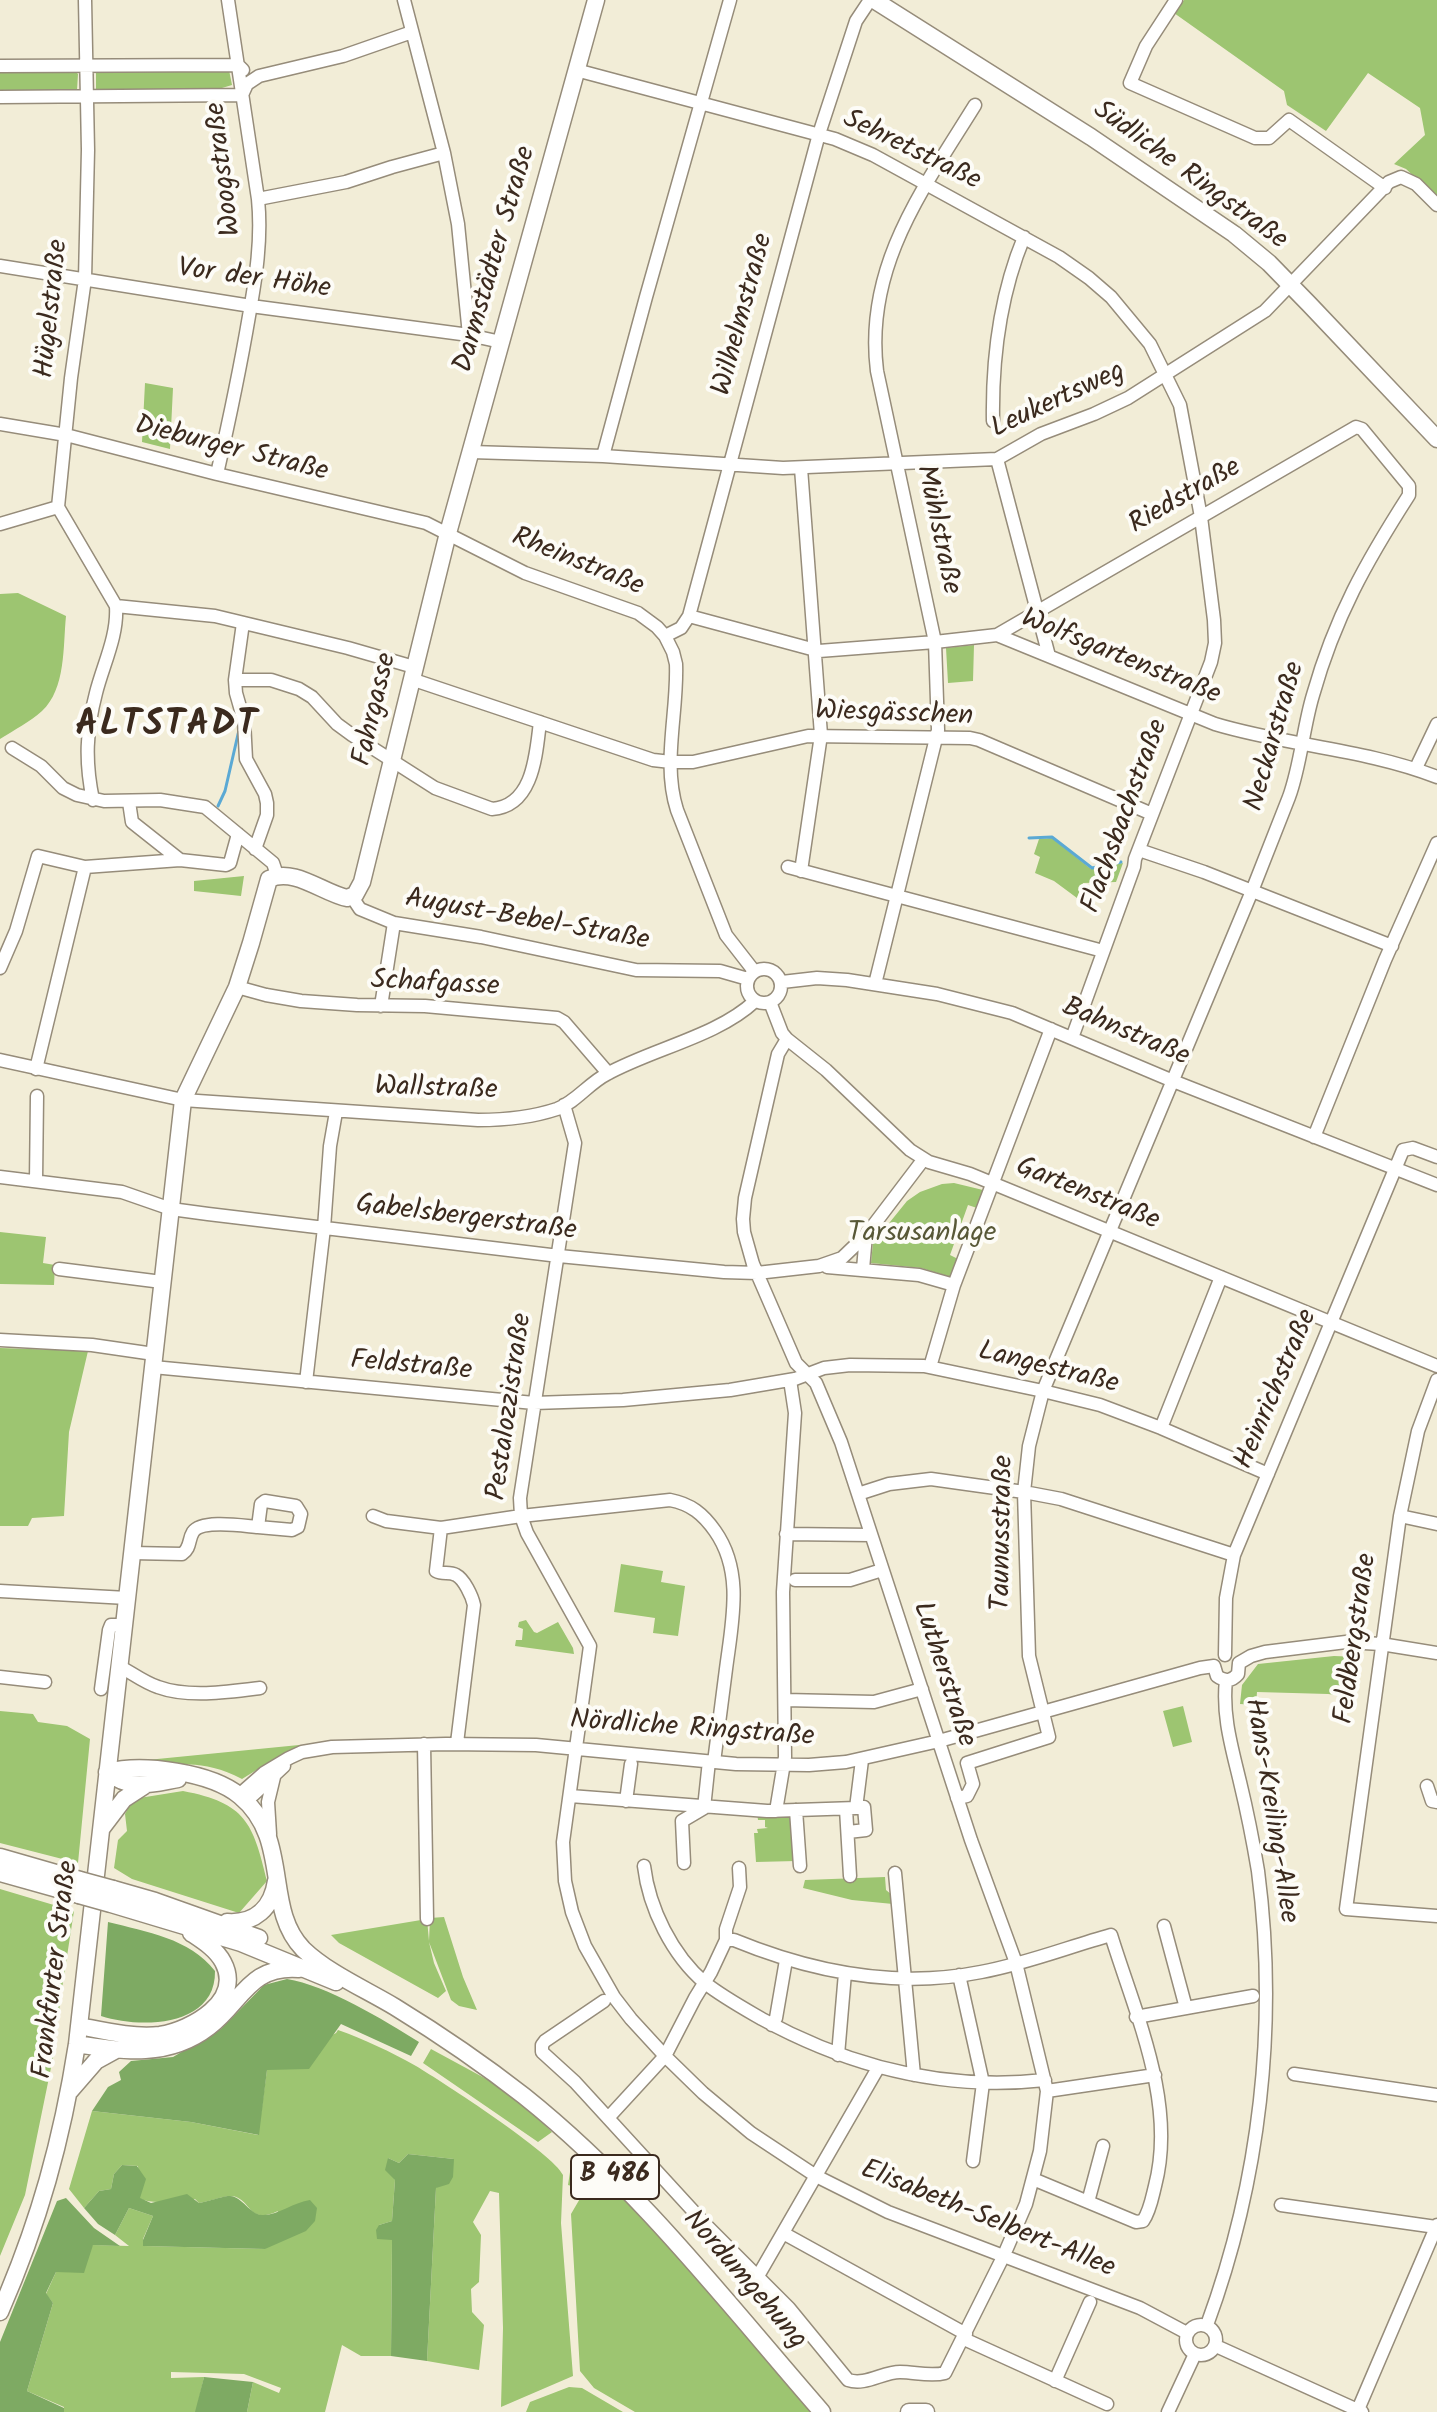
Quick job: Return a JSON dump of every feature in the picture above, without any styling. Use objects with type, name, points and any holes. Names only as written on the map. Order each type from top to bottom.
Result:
[{"type":"main road","name":"Darmstädter Straße","points":[[448,533],[596,0]]},
{"type":"main road","name":"Südliche Ringstraße","points":[[872,0],[1094,139],[1220,224],[1269,263],[1437,439]]},
{"type":"main road","name":"Fahrgasse","points":[[352,897],[365,872],[448,533]]},
{"type":"main road","points":[[279,875],[301,880],[341,897],[352,897]]},
{"type":"main road","name":"Frankfurter Straße","points":[[0,2312],[25,2254],[48,2185],[77,2044],[183,1100],[237,987],[267,882],[270,877],[279,875]]},
{"type":"main road","points":[[101,1829],[144,1777],[117,1754],[111,1740]]},
{"type":"main road","name":"B 486","points":[[107,1772],[124,1783],[144,1777],[204,1778],[239,1795],[256,1812],[272,1845],[288,1926],[316,1967]]},
{"type":"main road","name":"B 486","points":[[0,1857],[80,1888]]},
{"type":"main road","points":[[197,1915],[233,1923],[252,1919],[270,1903],[277,1871]]},
{"type":"main road","name":"B 486","points":[[0,1873],[197,1915],[316,1967]]},
{"type":"main road","name":"B 486","points":[[112,1897],[177,1923],[316,1967]]},
{"type":"main road","points":[[79,2026],[118,2033],[162,2034],[184,2029],[217,2005],[227,1983],[223,1961],[203,1941],[177,1923]]},
{"type":"main road","points":[[77,2044],[116,2050],[152,2050],[189,2039],[210,2027],[264,1973],[285,1968],[316,1967]]},
{"type":"main road","name":"Nordumgehung","points":[[316,1967],[398,2009],[434,2032],[523,2095],[571,2136],[686,2254],[822,2410]]},
{"type":"main road","points":[[69,2092],[96,2061],[116,2050]]},
{"type":"main road","points":[[909,2412],[926,2412]]},
{"type":"street","name":"Hügelstraße","points":[[58,507],[85,279],[88,66],[85,0]]},
{"type":"street","name":"Woogstraße","points":[[217,474],[237,387],[259,249],[258,199],[228,0]]},
{"type":"street","points":[[404,0],[444,153],[458,224],[469,335]]},
{"type":"street","points":[[603,456],[730,0]]},
{"type":"street","name":"Wilhelmstraße","points":[[689,616],[819,134],[852,31],[872,0]]},
{"type":"street","name":"Südliche Ringstraße","points":[[1176,0],[1148,41],[1130,83],[1255,138],[1269,138],[1289,120],[1385,188]]},
{"type":"street","points":[[0,97],[242,95],[247,84],[259,76],[343,56],[412,32]]},
{"type":"street","points":[[0,66],[238,65],[249,74],[259,76]]},
{"type":"street","name":"Sehretstraße","points":[[576,70],[819,134],[856,147],[926,183],[1081,272],[1111,297],[1150,344],[1167,375]]},
{"type":"street","name":"Mühlstraße","points":[[875,984],[938,730],[935,642],[877,371],[876,313],[892,249],[926,183],[975,105]]},
{"type":"street","points":[[258,199],[346,182],[444,153]]},
{"type":"street","points":[[1385,188],[1389,182],[1401,177],[1435,199]]},
{"type":"street","name":"Leukertsweg","points":[[471,452],[801,468],[997,459],[1028,440],[1110,407],[1167,375],[1265,311],[1385,188]]},
{"type":"street","points":[[993,421],[993,385],[999,332],[1011,270],[1024,237]]},
{"type":"street","name":"Vor der Höhe","points":[[0,266],[501,342]]},
{"type":"street","name":"Flachsbachstraße","points":[[1072,1038],[1152,814],[1211,662],[1215,643],[1201,517],[1180,405],[1167,375]]},
{"type":"street","name":"Dieburger Straße","points":[[0,424],[66,435],[413,520],[448,533]]},
{"type":"street","name":"Riedstraße","points":[[997,635],[1359,427]]},
{"type":"street","name":"Neckarstraße","points":[[1173,1081],[1294,782],[1313,694],[1337,623],[1369,558],[1411,490],[1359,427]]},
{"type":"street","points":[[997,459],[1049,656]]},
{"type":"street","points":[[801,468],[821,735],[794,869],[1103,951]]},
{"type":"street","points":[[0,524],[58,507],[116,606],[115,624],[95,694],[88,742],[87,771],[93,800]]},
{"type":"street","name":"Rheinstraße","points":[[448,533],[525,573],[638,613],[665,636]]},
{"type":"street","name":"Wiesgässchen","points":[[116,606],[197,613],[243,623],[413,673],[540,722],[653,760],[693,762],[821,735],[979,740],[1152,814]]},
{"type":"street","points":[[689,616],[681,628],[665,636],[676,664],[672,791],[715,910],[726,935],[751,975],[748,991],[755,1001],[770,1002],[778,997],[782,982],[780,977],[765,968],[751,975]]},
{"type":"street","name":"Wolfsgartenstraße","points":[[689,616],[814,650],[997,635],[1189,714],[1252,734],[1365,754],[1437,777]]},
{"type":"street","points":[[243,623],[236,693],[244,721],[246,759],[267,798],[267,815],[255,849]]},
{"type":"street","points":[[235,680],[271,680],[299,689],[312,697],[345,730],[441,791],[492,809],[502,808],[514,801],[533,774],[540,722]]},
{"type":"street","points":[[1416,768],[1437,724]]},
{"type":"street","points":[[12,748],[41,766],[63,788],[93,800],[130,805],[160,800],[196,804],[213,812],[273,863],[279,875]]},
{"type":"street","points":[[130,805],[132,822],[180,860]]},
{"type":"street","points":[[0,968],[16,931],[38,856],[85,867],[180,860],[226,865],[230,863],[238,834]]},
{"type":"street","points":[[1314,1137],[1437,843]]},
{"type":"street","points":[[1139,850],[1392,946]]},
{"type":"street","points":[[36,1069],[85,867]]},
{"type":"street","name":"August-Bebel-Straße","points":[[352,897],[360,909],[394,923],[481,937],[636,970],[720,971],[751,975]]},
{"type":"street","points":[[381,1006],[394,923]]},
{"type":"street","name":"Bahnstraße","points":[[782,982],[817,978],[875,984],[969,1001],[1012,1013],[1173,1081],[1437,1185]]},
{"type":"street","name":"Schafgasse","points":[[237,987],[284,999],[425,1006],[557,1018],[564,1022],[608,1073]]},
{"type":"street","name":"Wallstraße","points":[[0,1060],[183,1100],[489,1120],[564,1105],[608,1073],[737,1017],[755,1001]]},
{"type":"street","name":"Gartenstraße","points":[[770,1002],[787,1039],[826,1070],[923,1160],[970,1174],[1437,1366]]},
{"type":"street","points":[[930,1367],[954,1285],[1051,1029]]},
{"type":"street","name":"Lutherstraße","points":[[758,2276],[791,2310],[848,2380],[865,2381],[897,2372],[945,2373],[1004,2255],[1033,2179],[1044,2131],[1046,2085],[1016,1963],[957,1798],[835,1426],[816,1383],[796,1363],[747,1246],[743,1210],[778,1054],[787,1039]]},
{"type":"street","name":"Taunusstraße","points":[[1044,1712],[1029,1656],[1024,1492],[1029,1446],[1043,1391],[1173,1081]]},
{"type":"street","points":[[36,1181],[37,1096]]},
{"type":"street","name":"Pestalozzistraße","points":[[564,1105],[575,1143],[520,1498],[521,1516],[527,1533],[589,1640],[590,1652],[576,1748]]},
{"type":"street","points":[[306,1382],[336,1112]]},
{"type":"street","name":"Heinrichstraße","points":[[1225,1655],[1226,1598],[1234,1555],[1395,1168],[1403,1150],[1413,1148],[1437,1157]]},
{"type":"street","points":[[819,1266],[842,1258],[866,1235],[923,1160]]},
{"type":"street","name":"Gabelsbergerstraße","points":[[0,1177],[122,1192],[171,1209],[559,1256],[724,1272],[757,1273],[819,1266]]},
{"type":"street","points":[[863,1269],[866,1235]]},
{"type":"street","points":[[819,1266],[919,1275],[954,1285]]},
{"type":"street","points":[[59,1269],[162,1282]]},
{"type":"street","points":[[1161,1428],[1221,1277]]},
{"type":"street","name":"Feldstraße","points":[[0,1340],[92,1345],[154,1360],[306,1382],[534,1403],[623,1400],[730,1390],[790,1380],[807,1374]]},
{"type":"street","name":"Langestraße","points":[[807,1374],[850,1365],[902,1364],[1043,1391],[1100,1405],[1268,1474]]},
{"type":"street","points":[[776,1811],[785,1757],[783,1592],[795,1413],[790,1380]]},
{"type":"street","name":"Feldbergstraße","points":[[1437,1380],[1418,1431],[1400,1516],[1346,1909],[1437,1916]]},
{"type":"street","points":[[858,1494],[889,1484],[931,1479],[1024,1492],[1061,1499],[1234,1555]]},
{"type":"street","points":[[373,1516],[386,1521],[441,1528],[670,1500],[689,1505],[708,1522],[725,1548],[734,1591],[704,1808]]},
{"type":"street","points":[[1400,1516],[1437,1524]]},
{"type":"street","points":[[132,1553],[182,1554],[188,1549],[192,1533],[200,1526],[258,1527]]},
{"type":"street","points":[[441,1528],[436,1571],[459,1577],[474,1605],[457,1743]]},
{"type":"street","points":[[786,1534],[871,1535]]},
{"type":"street","points":[[795,1580],[850,1580],[882,1570]]},
{"type":"street","points":[[0,1591],[127,1598]]},
{"type":"street","name":"Frankfurter Straße","points":[[101,1689],[109,1630],[111,1625],[124,1625]]},
{"type":"street","points":[[1239,1663],[1251,1656],[1297,1647],[1355,1642],[1437,1653]]},
{"type":"street","points":[[1232,1655],[1239,1663],[1235,1678],[1226,1680],[1217,1676],[1216,1660],[1232,1655]]},
{"type":"street","points":[[119,1666],[154,1686],[169,1690],[215,1693],[260,1688]]},
{"type":"street","name":"Nördliche Ringstraße","points":[[239,1795],[264,1773],[298,1754],[332,1747],[457,1743],[576,1748],[783,1766],[862,1760],[1214,1666]]},
{"type":"street","points":[[0,1677],[45,1682]]},
{"type":"street","name":"Hans-Kreiling-Allee","points":[[1207,2325],[1237,2221],[1258,2130],[1266,2028],[1261,1896],[1227,1723],[1226,1680]]},
{"type":"street","points":[[785,1700],[886,1700],[922,1689]]},
{"type":"street","points":[[957,1798],[967,1796],[973,1784],[967,1763],[1049,1737],[1044,1712]]},
{"type":"street","points":[[424,1744],[427,1919]]},
{"type":"street","name":"Elisabeth-Selbert-Allee","points":[[576,1748],[563,1842],[567,1892],[576,1928],[614,1997],[665,2056],[703,2093],[751,2133],[816,2176],[888,2212],[1140,2308],[1187,2333]]},
{"type":"street","points":[[239,1795],[253,1795],[298,1754]]},
{"type":"street","points":[[850,1876],[848,1832],[862,1760]]},
{"type":"street","points":[[626,1801],[631,1764]]},
{"type":"street","points":[[272,1845],[268,1802],[275,1775]]},
{"type":"street","points":[[1427,1786],[1432,1801],[1437,1802]]},
{"type":"street","points":[[570,1796],[704,1808],[776,1811],[851,1808]]},
{"type":"street","points":[[678,1806],[682,1821],[684,1863]]},
{"type":"street","points":[[682,1821],[704,1808]]},
{"type":"street","points":[[796,1810],[800,1866]]},
{"type":"street","points":[[644,1866],[648,1888],[662,1925],[686,1963],[705,1983],[772,2025],[838,2055],[914,2075],[983,2083],[1046,2085],[1155,2075]]},
{"type":"street","points":[[608,2118],[665,2056],[705,1983],[726,1940],[726,1929],[740,1887],[739,1868]]},
{"type":"street","points":[[895,1873],[914,2075]]},
{"type":"street","points":[[1164,1926],[1186,2008]]},
{"type":"street","points":[[726,1940],[734,1940],[786,1960],[845,1973],[904,1978],[984,1972],[1111,1935],[1155,2075],[1162,2126],[1156,2183],[1146,2217],[1136,2222],[1033,2179]]},
{"type":"street","points":[[772,2025],[776,2018],[786,1960]]},
{"type":"street","points":[[838,2055],[845,1973]]},
{"type":"street","points":[[959,1975],[983,2083],[973,2161]]},
{"type":"street","points":[[1136,2017],[1253,1996]]},
{"type":"street","points":[[604,2001],[545,2041],[541,2049],[758,2276],[878,2068]]},
{"type":"street","points":[[1294,2074],[1437,2095]]},
{"type":"street","points":[[1088,2202],[1103,2146]]},
{"type":"street","points":[[1216,2346],[1359,2411],[1436,2226],[1281,2205]]},
{"type":"street","points":[[783,2233],[965,2337],[1107,2404]]},
{"type":"street","points":[[1055,2381],[1090,2302]]},
{"type":"street","points":[[1196,2325],[1207,2325],[1215,2332],[1216,2346],[1207,2354],[1195,2354],[1187,2347],[1187,2333],[1196,2325]]},
{"type":"street","points":[[1168,2412],[1195,2354]]},
{"type":"green space","points":[[1184,0],[1437,0],[1437,198],[1406,169],[1394,164],[1425,135],[1420,108],[1368,73],[1326,131],[1287,105],[1284,91],[1174,13]]},
{"type":"green space","points":[[0,70],[74,70],[78,74],[77,90],[73,93],[0,93]]},
{"type":"green space","points":[[100,70],[229,70],[232,85],[222,88],[102,92],[96,90],[96,73]]},
{"type":"green space","points":[[145,383],[173,388],[170,449],[142,442]]},
{"type":"green space","points":[[18,593],[66,616],[62,666],[50,702],[42,711],[0,739],[0,594]]},
{"type":"green space","points":[[974,645],[973,681],[948,683],[946,648]]},
{"type":"green space","points":[[1052,838],[1091,869],[1123,863],[1116,882],[1083,883],[1077,898],[1054,881],[1035,873],[1040,857],[1034,854],[1039,839]]},
{"type":"green space","points":[[244,876],[241,896],[194,891],[194,881]]},
{"type":"green space","name":"Tarsusanlage","points":[[954,1183],[983,1190],[977,1208],[968,1205],[950,1255],[958,1259],[951,1277],[921,1268],[871,1263],[873,1243],[907,1201],[920,1192]]},
{"type":"green space","points":[[0,1232],[46,1237],[43,1263],[55,1265],[54,1285],[0,1284]]},
{"type":"green space","points":[[0,1348],[88,1351],[69,1432],[64,1516],[32,1518],[28,1526],[0,1526]]},
{"type":"green space","points":[[621,1564],[663,1571],[661,1582],[685,1586],[678,1636],[653,1633],[655,1618],[614,1612]]},
{"type":"green space","points":[[526,1620],[537,1633],[558,1622],[574,1654],[515,1646],[516,1640],[522,1640],[523,1629],[518,1627],[519,1622]]},
{"type":"green space","points":[[1334,1656],[1359,1657],[1353,1697],[1257,1692],[1256,1705],[1240,1704],[1242,1685],[1258,1664]]},
{"type":"green space","points":[[1183,1706],[1192,1742],[1173,1747],[1163,1711]]},
{"type":"green space","points":[[0,1711],[33,1714],[38,1722],[67,1726],[90,1739],[78,1863],[0,1843]]},
{"type":"green space","points":[[299,1745],[299,1748],[242,1779],[201,1765],[137,1761]]},
{"type":"green space","points":[[183,1791],[234,1809],[251,1830],[267,1881],[239,1913],[132,1879],[114,1868],[118,1840],[127,1831],[125,1814],[133,1799]]},
{"type":"green space","points":[[757,1813],[791,1813],[796,1861],[756,1862],[754,1833],[758,1833],[757,1829],[768,1828],[765,1827],[765,1820],[758,1820]]},
{"type":"green space","points":[[885,1877],[886,1890],[892,1895],[893,1904],[852,1900],[803,1888],[805,1880]]},
{"type":"green space","points":[[0,1889],[74,1911],[61,1995],[45,2003],[60,2004],[53,2058],[25,2195],[0,2256]]},
{"type":"green space","points":[[444,1917],[477,2010],[459,2006],[451,2000],[429,1942],[446,1991],[438,1998],[339,1943],[331,1935],[427,1919],[429,1941],[430,1918]]},
{"type":"green space","points":[[108,1922],[166,1938],[205,1960],[215,1971],[212,1990],[203,2003],[190,2013],[155,2022],[101,2016]]},
{"type":"green space","points":[[287,1979],[337,1996],[419,2042],[411,2056],[341,2024],[309,2069],[267,2070],[259,2135],[191,2122],[92,2111],[108,2087],[121,2080],[119,2072],[131,2061],[173,2057],[221,2029],[264,1985]]},
{"type":"green space","points":[[338,2030],[397,2056],[448,2086],[540,2151],[563,2175],[561,2223],[573,2376],[501,2407],[503,2328],[499,2193],[490,2191],[473,2222],[481,2235],[479,2282],[471,2289],[472,2312],[484,2325],[479,2370],[427,2361],[436,2188],[454,2159],[408,2154],[399,2163],[388,2158],[395,2180],[392,2221],[379,2225],[392,2240],[391,2356],[361,2356],[342,2345],[325,2412],[247,2412],[253,2382],[279,2393],[281,2388],[244,2374],[171,2372],[171,2378],[204,2377],[196,2412],[64,2412],[64,2407],[27,2391],[53,2303],[46,2294],[56,2272],[93,2245],[129,2246],[115,2235],[129,2208],[153,2216],[143,2239],[144,2246],[265,2249],[278,2211],[261,2215],[232,2196],[199,2203],[195,2199],[146,2201],[140,2199],[138,2166],[122,2165],[114,2174],[111,2189],[99,2191],[84,2208],[69,2189],[92,2111],[191,2122],[258,2135],[267,2070]]},
{"type":"green space","points":[[431,2049],[490,2081],[552,2132],[538,2142],[423,2063]]},
{"type":"green space","points":[[408,2154],[454,2159],[453,2177],[449,2184],[436,2188],[427,2361],[391,2356],[392,2240],[377,2239],[376,2230],[379,2225],[392,2221],[395,2180],[385,2170],[388,2158],[399,2163]]},
{"type":"green space","points":[[587,2158],[681,2258],[811,2412],[635,2412],[594,2388],[580,2371],[571,2214],[585,2190],[568,2185],[570,2172]]},
{"type":"green space","points":[[122,2165],[137,2166],[146,2179],[140,2198],[151,2203],[187,2194],[199,2203],[230,2196],[262,2215],[310,2200],[317,2208],[315,2221],[306,2231],[265,2249],[143,2246],[153,2216],[129,2208],[115,2235],[98,2224],[84,2208],[99,2191],[111,2189],[114,2174]]},
{"type":"green space","points":[[66,2198],[94,2228],[120,2246],[93,2245],[84,2273],[56,2272],[46,2293],[53,2303],[27,2391],[64,2408],[64,2412],[0,2412],[0,2342],[57,2201]]},
{"type":"green space","points":[[204,2377],[253,2382],[247,2412],[195,2412]]},
{"type":"green space","points":[[569,2387],[582,2388],[623,2412],[526,2412],[530,2402]]},
{"type":"waterway","points":[[218,806],[225,791],[239,730]]},
{"type":"waterway","points":[[1029,838],[1052,837],[1092,868],[1121,862]]},
{"type":"district","name":"ALTSTADT","points":[[167,728]]}]
